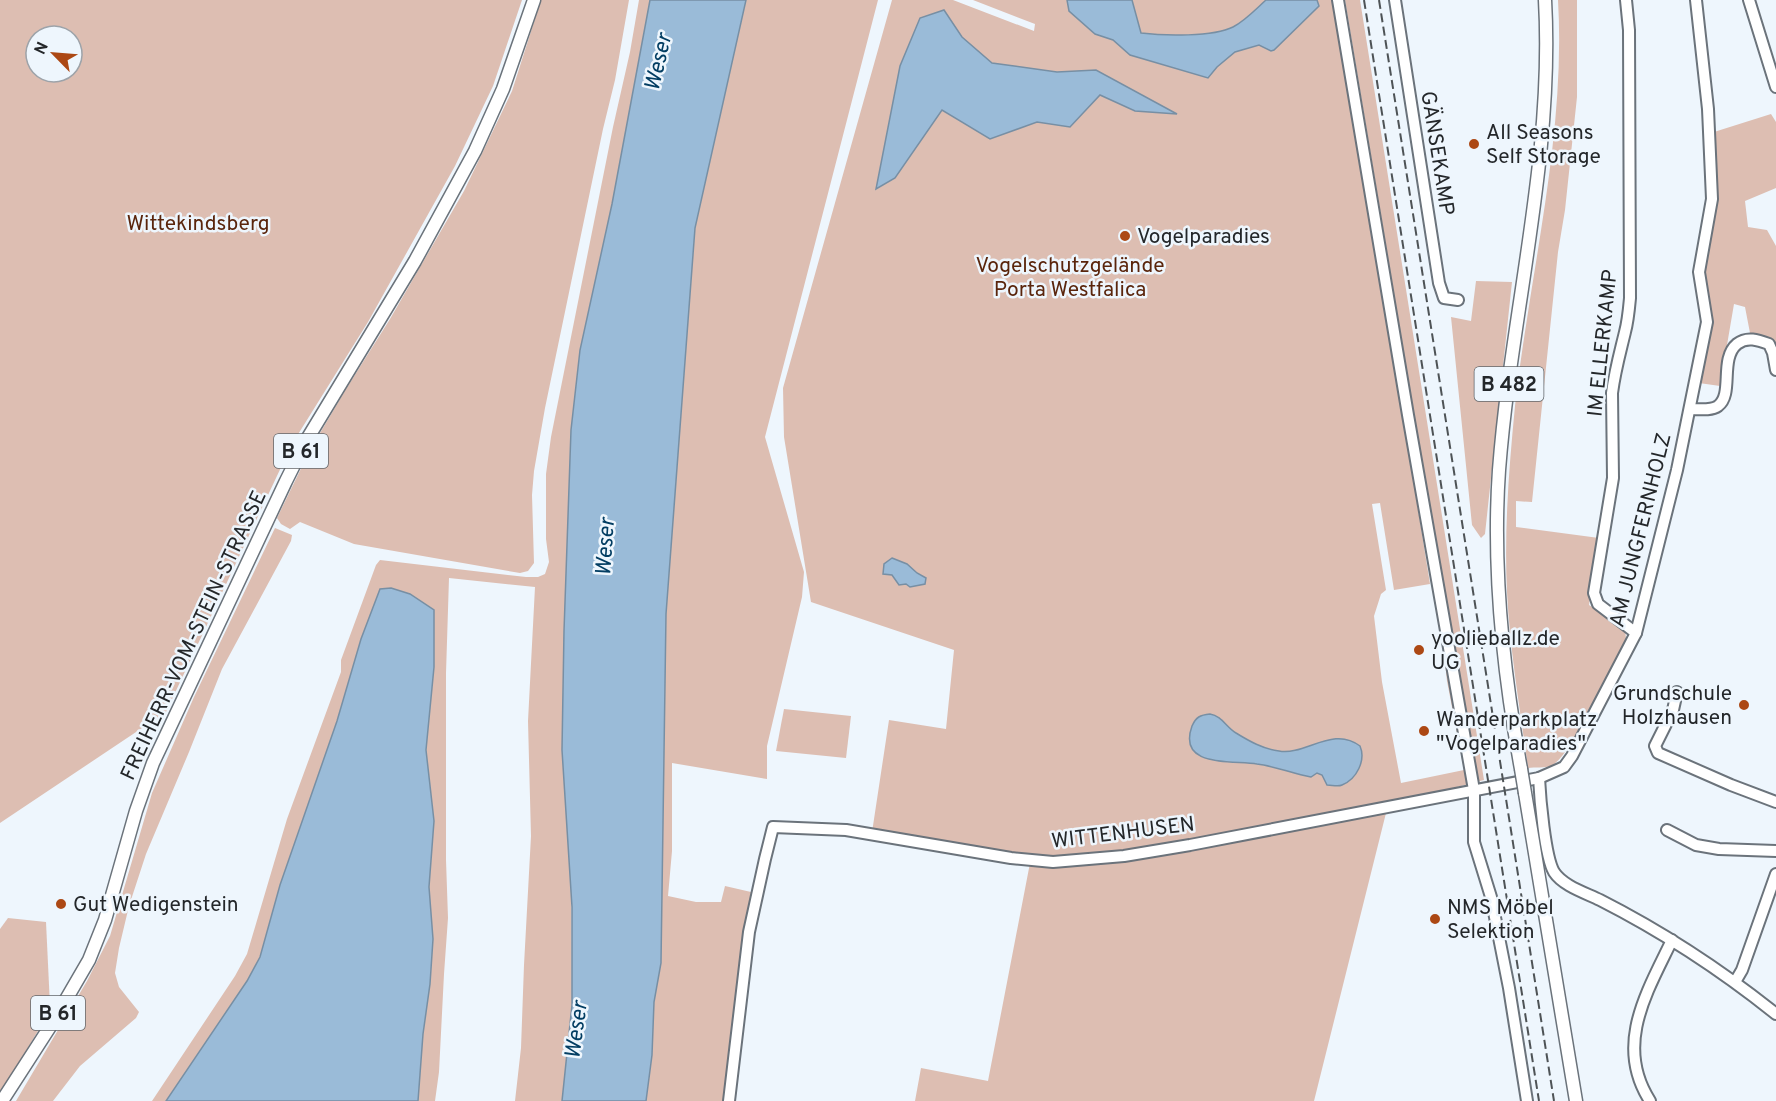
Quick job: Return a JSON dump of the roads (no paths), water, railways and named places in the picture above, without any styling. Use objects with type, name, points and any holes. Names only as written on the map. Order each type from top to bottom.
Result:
[{"type":"main road","name":"FREIHERR-VOM-STEIN-STRASSE","points":[[2,1101],[53,1022],[89,960],[105,920],[136,811],[164,739],[301,451],[415,261],[480,140],[503,89],[534,0]]},
{"type":"main road","name":"B 482","points":[[1545,0],[1546,72],[1543,125],[1507,397],[1499,471],[1497,529],[1499,595],[1510,709],[1526,793],[1576,1101]]},
{"type":"street","points":[[1338,0],[1474,790],[1474,842],[1491,897],[1509,987],[1527,1101]]},
{"type":"street","name":"GÄNSEKAMP","points":[[1395,0],[1439,283],[1444,298],[1458,300]]},
{"type":"street","name":"IM ELLERKAMP","points":[[1626,0],[1629,30],[1630,298],[1626,330],[1617,361],[1612,393],[1614,478],[1594,593],[1598,604],[1636,633]]},
{"type":"street","name":"AM JUNGFERNHOLZ","points":[[1474,790],[1539,778],[1564,767],[1572,756],[1636,633],[1677,470],[1707,322],[1699,272],[1712,200],[1708,110],[1696,0]]},
{"type":"street","points":[[1749,0],[1776,87]]},
{"type":"street","name":"AM JUNGFERNHOLZ","points":[[1689,409],[1714,408],[1720,404],[1724,397],[1728,358],[1732,348],[1743,340],[1756,340],[1769,344],[1776,370]]},
{"type":"street","points":[[1677,692],[1672,710],[1655,746],[1658,753],[1776,802]]},
{"type":"street","points":[[1539,778],[1541,807],[1551,865],[1561,880],[1630,915],[1671,940],[1735,981],[1776,1014]]},
{"type":"street","name":"WITTENHUSEN","points":[[729,1101],[749,932],[773,827],[846,830],[1011,858],[1053,862],[1124,856],[1190,845],[1474,790]]},
{"type":"street","points":[[1667,830],[1696,845],[1719,849],[1776,851]]},
{"type":"street","points":[[1735,981],[1742,970],[1776,874]]},
{"type":"street","points":[[1650,1101],[1641,1085],[1636,1068],[1635,1031],[1642,1002],[1671,940]]},
{"type":"water","name":"Weser","points":[[650,0],[746,0],[695,228],[666,614],[661,963],[654,1002],[652,1055],[646,1101],[562,1101],[572,1005],[572,907],[562,750],[571,430],[580,350],[612,204]]},
{"type":"water","points":[[1067,0],[1132,0],[1141,33],[1175,35],[1213,33],[1233,27],[1266,0],[1317,0],[1319,6],[1274,50],[1271,51],[1259,45],[1235,52],[1208,78],[1130,55],[1113,40],[1095,34],[1069,11]]},
{"type":"water","points":[[944,10],[962,37],[992,63],[1057,72],[1096,70],[1177,114],[1135,111],[1100,95],[1070,127],[1037,122],[990,139],[942,110],[895,178],[876,189],[900,66],[920,18]]},
{"type":"water","points":[[892,558],[907,564],[926,578],[925,584],[910,587],[906,584],[899,585],[892,575],[883,574],[884,564]]},
{"type":"water","points":[[391,588],[410,594],[434,610],[434,667],[426,750],[434,821],[429,887],[433,939],[418,1101],[166,1101],[247,981],[260,957],[280,885],[337,721],[361,639],[380,589]]},
{"type":"water","points":[[1210,714],[1218,717],[1246,739],[1273,750],[1289,751],[1329,740],[1350,740],[1360,746],[1361,763],[1352,778],[1337,786],[1327,785],[1322,775],[1317,773],[1311,777],[1264,765],[1210,759],[1199,755],[1192,749],[1189,740],[1195,720]]},
{"type":"railway","points":[[1364,0],[1539,1101]]},
{"type":"railway","points":[[1379,0],[1554,1101]]},
{"type":"place","name":"All Seasons Self Storage","points":[[1474,144]]},
{"type":"place","name":"Vogelparadies","points":[[1125,236]]},
{"type":"place","name":"yoolieballz.de UG","points":[[1419,650]]},
{"type":"place","name":"Grundschule Holzhausen","points":[[1744,705]]},
{"type":"place","name":"Wanderparkplatz \"Vogelparadies\"","points":[[1424,731]]},
{"type":"place","name":"Gut Wedigenstein","points":[[61,904]]},
{"type":"place","name":"NMS Möbel Selektion","points":[[1435,919]]},
{"type":"park label","name":"Wittekindsberg","points":[[198,223]]},
{"type":"park label","name":"Vogelschutzgelände Porta Westfalica","points":[[1070,277]]}]
